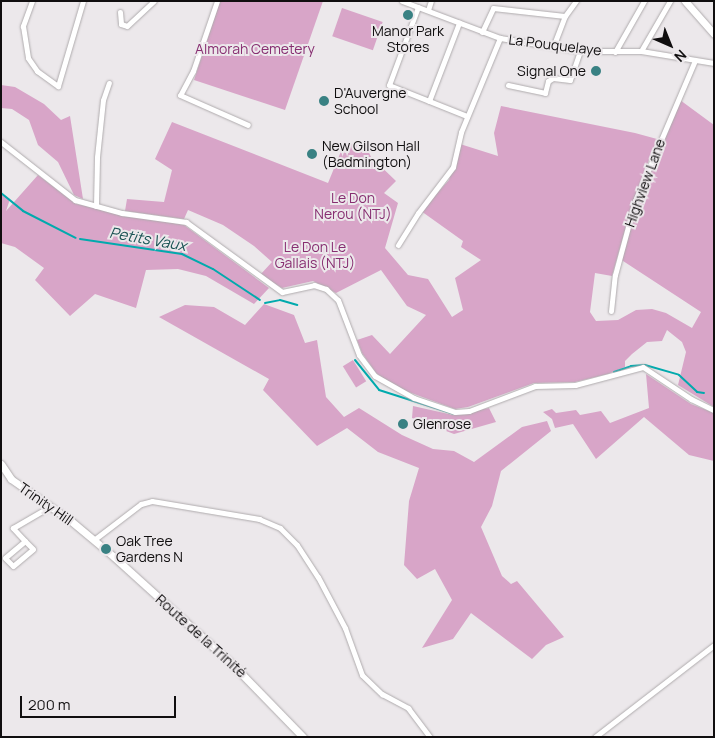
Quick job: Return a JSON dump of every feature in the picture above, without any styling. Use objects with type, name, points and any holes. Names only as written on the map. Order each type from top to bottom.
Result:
[{"type":"main road","points":[[685,1],[714,34]]},
{"type":"main road","name":"Trinity Hill","points":[[1,464],[11,479],[95,539]]},
{"type":"main road","name":"Route de la Trinité","points":[[95,539],[234,666],[302,737]]},
{"type":"street","points":[[32,1],[23,26],[28,58],[37,71],[58,86],[83,1]]},
{"type":"street","points":[[120,12],[121,24],[127,26],[154,1]]},
{"type":"street","points":[[217,1],[194,71],[180,95],[248,125]]},
{"type":"street","name":"La Pouquelaye","points":[[402,1],[500,38],[580,51],[641,51],[714,63]]},
{"type":"street","points":[[428,10],[431,1]]},
{"type":"street","points":[[553,47],[565,16],[576,1]]},
{"type":"street","points":[[615,52],[644,1]]},
{"type":"street","points":[[641,51],[670,1]]},
{"type":"street","points":[[418,7],[389,85],[467,116]]},
{"type":"street","points":[[482,32],[493,8],[565,16]]},
{"type":"street","points":[[429,101],[459,23]]},
{"type":"street","points":[[398,246],[418,213],[448,177],[467,116],[500,38]]},
{"type":"street","points":[[508,85],[545,93],[548,81],[553,78],[570,80],[580,51]]},
{"type":"street","name":"Highview Lane","points":[[611,311],[615,275],[635,201],[695,60]]},
{"type":"street","points":[[96,206],[97,157],[103,100],[109,83]]},
{"type":"street","points":[[1,142],[62,193],[96,206],[186,222],[282,292],[314,285],[326,288],[338,300],[359,355],[374,376],[392,388],[455,412],[469,410],[534,386],[575,385],[643,367],[691,399],[714,410]]},
{"type":"street","points":[[95,539],[141,504],[152,501],[259,518],[280,528],[298,545],[318,577],[345,628],[362,675],[382,694],[408,708],[430,737]]},
{"type":"street","points":[[25,541],[5,558],[13,566],[33,549],[13,528],[49,507]]},
{"type":"street","points":[[594,737],[713,648]]},
{"type":"green space","name":"Almorah Cemetery","points":[[220,1],[323,1],[285,110],[194,80]]},
{"type":"green space","points":[[342,8],[383,22],[373,50],[332,36]]},
{"type":"green space","points":[[1,85],[15,87],[44,104],[61,120],[70,116],[83,199],[74,195],[58,162],[38,145],[29,120],[12,109],[1,108]]},
{"type":"green space","points":[[680,100],[714,125],[714,407],[678,385],[686,352],[682,342],[667,330],[662,341],[647,342],[625,361],[625,367],[608,374],[575,382],[534,383],[468,407],[455,409],[395,387],[376,373],[362,353],[357,340],[372,335],[390,354],[426,315],[407,306],[381,270],[336,293],[313,281],[282,288],[260,275],[272,262],[254,246],[223,225],[188,210],[184,219],[125,211],[127,199],[164,202],[172,170],[155,159],[172,122],[328,183],[344,144],[365,144],[371,157],[396,181],[384,193],[398,203],[385,248],[408,275],[428,279],[452,317],[463,310],[455,278],[481,260],[461,247],[463,241],[421,211],[449,180],[460,144],[498,156],[494,133],[501,106],[635,133],[657,139],[633,202],[612,276],[595,273],[590,312],[596,321],[618,320],[636,310],[652,309],[666,313],[692,328],[701,312],[620,259],[636,204]]},
{"type":"green space","points":[[38,175],[76,204],[184,225],[269,288],[254,304],[206,276],[178,269],[146,270],[136,308],[95,294],[70,316],[35,280],[44,268],[15,247],[1,243],[1,193],[10,199],[6,211]]},
{"type":"green space","points":[[264,304],[294,315],[305,343],[317,340],[326,397],[344,417],[359,408],[402,435],[433,449],[454,451],[474,462],[522,427],[547,421],[551,431],[501,471],[492,506],[481,527],[502,576],[511,584],[517,581],[564,637],[546,645],[532,659],[471,613],[453,639],[422,648],[452,600],[435,569],[417,579],[404,565],[409,501],[419,468],[378,452],[347,428],[317,446],[263,390],[269,379],[159,317],[185,305],[214,307],[245,325]]},
{"type":"green space","points":[[353,360],[366,381],[356,388],[343,366]]},
{"type":"green space","points":[[646,374],[691,404],[714,413],[714,461],[689,455],[644,417],[596,459],[573,424],[555,428],[552,419],[543,412],[552,409],[556,413],[576,410],[580,415],[601,411],[610,423],[649,408]]},
{"type":"green space","points":[[413,406],[453,415],[489,408],[496,422],[454,434],[412,418]]},
{"type":"waterway","name":"Petits Vaux","points":[[1,193],[23,211],[76,238]]},
{"type":"waterway","name":"Petits Vaux","points":[[80,239],[182,254],[213,269],[260,300]]},
{"type":"waterway","name":"Petits Vaux","points":[[265,303],[280,300],[297,305]]},
{"type":"waterway","name":"Petits Vaux","points":[[355,360],[379,390],[454,414]]},
{"type":"waterway","name":"Petits Vaux","points":[[614,372],[631,366],[645,365],[679,375],[697,392],[704,393]]},
{"type":"place","name":"Manor Park Stores","points":[[408,15]]},
{"type":"place","name":"Signal One","points":[[596,71]]},
{"type":"place","name":"D'Auvergne School","points":[[324,101]]},
{"type":"place","name":"New Gilson Hall (Badmington)","points":[[312,154]]},
{"type":"place","name":"Glenrose","points":[[403,424]]},
{"type":"place","name":"Oak Tree Gardens N","points":[[106,549]]},
{"type":"park label","name":"Le Don Nerou (NTJ)","points":[[353,206]]},
{"type":"park label","name":"Le Don Le Gallais (NTJ)","points":[[315,256]]}]
